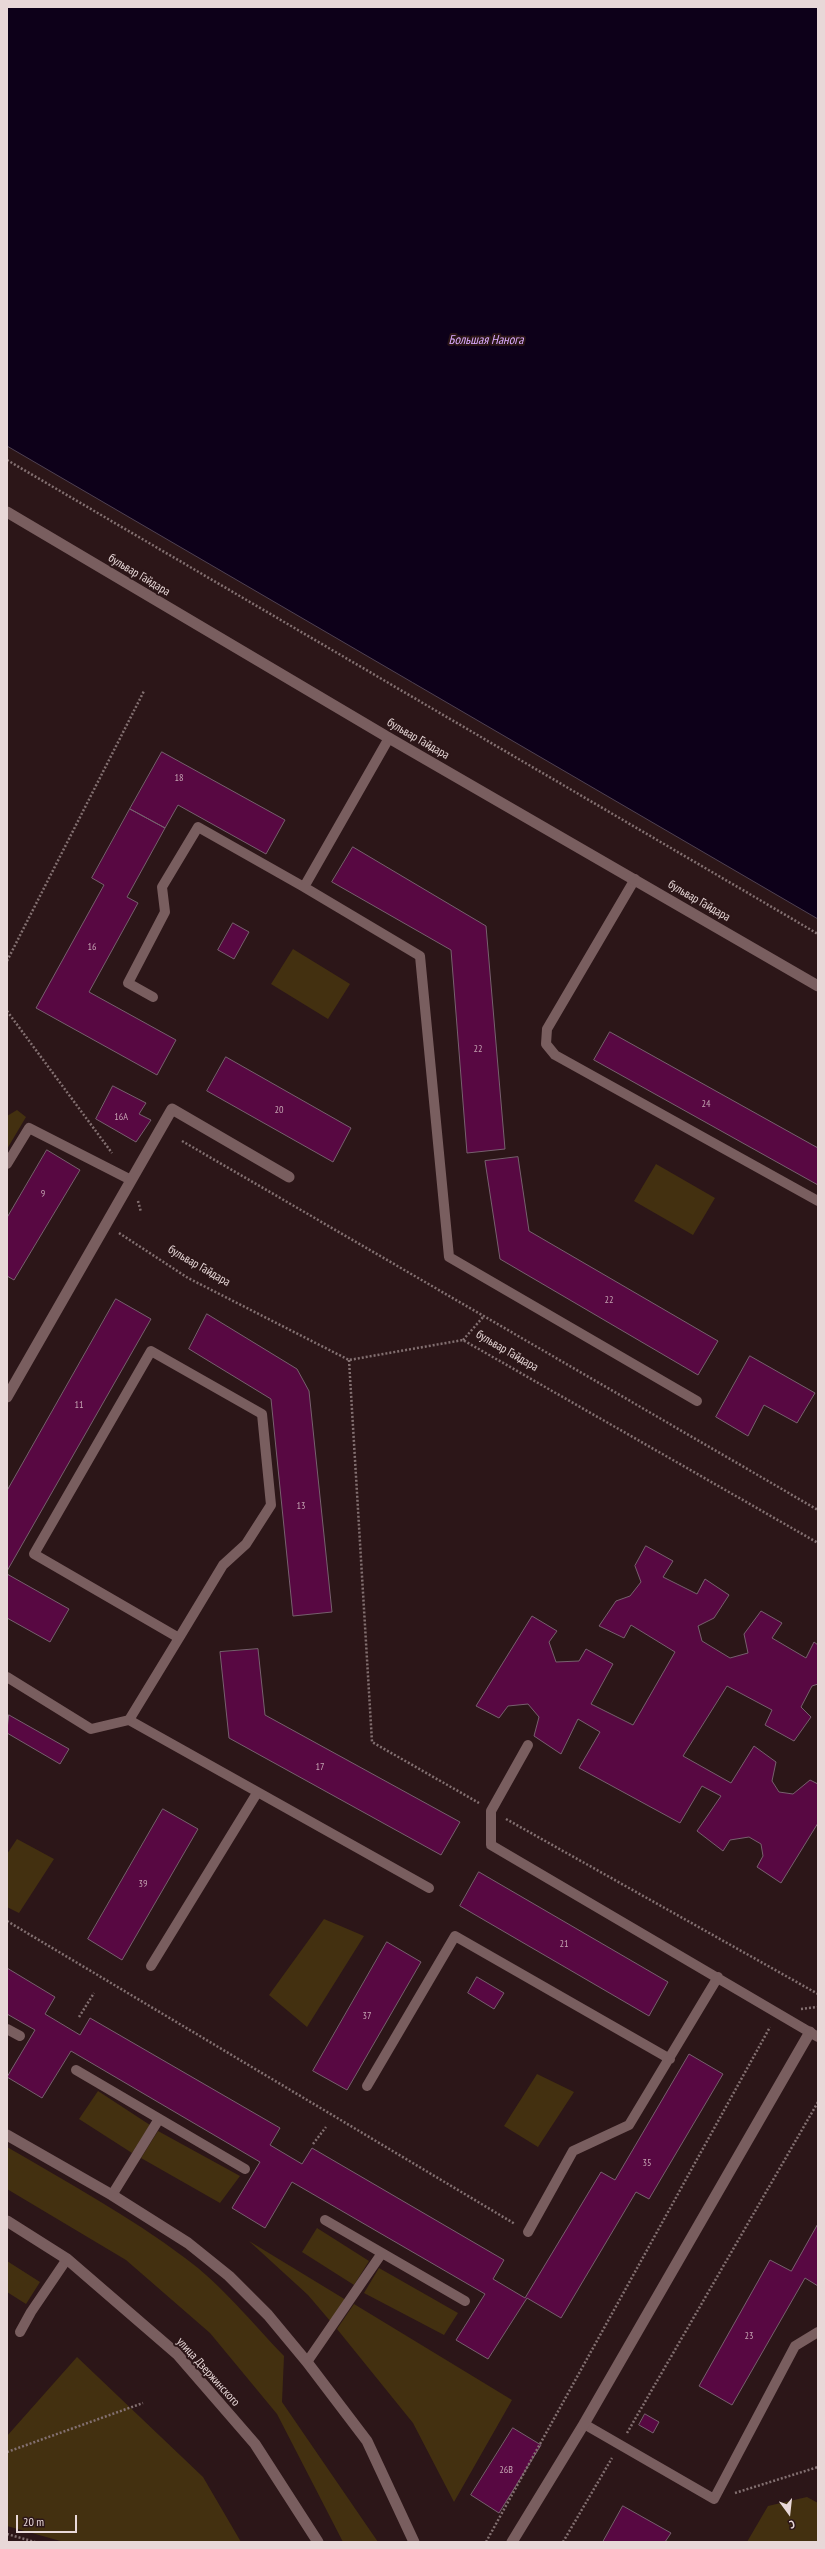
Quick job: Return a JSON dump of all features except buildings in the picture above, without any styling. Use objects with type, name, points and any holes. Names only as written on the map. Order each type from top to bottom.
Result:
[{"type":"street","name":"бульвар Гайдара","points":[[7,512],[389,738],[818,986]]},
{"type":"street","points":[[7,1397],[172,1109],[289,1177]]},
{"type":"street","points":[[512,2542],[584,2424],[814,2034]]},
{"type":"street","points":[[7,2135],[112,2195],[188,2243],[229,2276],[268,2315],[308,2362],[367,2441],[414,2542]]},
{"type":"street","name":"улица Дзержинского","points":[[7,2221],[67,2259],[177,2354],[254,2444],[318,2542]]},
{"type":"lane","points":[[304,887],[389,738]]},
{"type":"lane","points":[[153,997],[128,983],[165,912],[162,887],[198,827],[304,887],[420,956],[449,1257],[697,1401]]},
{"type":"lane","points":[[635,879],[547,1029],[546,1044],[555,1055],[818,1201]]},
{"type":"lane","points":[[7,1164],[29,1128],[131,1180]]},
{"type":"lane","points":[[130,1720],[223,1565],[250,1537],[271,1505],[262,1414],[152,1351],[34,1554],[179,1638]]},
{"type":"lane","points":[[7,1677],[91,1729],[130,1720],[257,1793],[429,1888]]},
{"type":"lane","points":[[528,1745],[492,1811],[491,1845],[814,2034]]},
{"type":"lane","points":[[151,1966],[257,1793]]},
{"type":"lane","points":[[367,2086],[455,1936],[670,2059]]},
{"type":"lane","points":[[528,2232],[573,2150],[629,2125],[718,1977]]},
{"type":"lane","points":[[7,2029],[20,2036]]},
{"type":"lane","points":[[76,2070],[245,2169]]},
{"type":"lane","points":[[112,2195],[159,2119]]},
{"type":"lane","points":[[325,2220],[465,2301]]},
{"type":"lane","points":[[308,2362],[382,2253]]},
{"type":"lane","points":[[20,2332],[31,2312],[67,2259]]},
{"type":"lane","points":[[584,2424],[714,2500],[795,2346],[818,2332]]},
{"type":"path","points":[[7,460],[818,934]]},
{"type":"path","points":[[7,961],[144,691]]},
{"type":"path","points":[[7,1011],[114,1154]]},
{"type":"path","points":[[182,1141],[818,1510]]},
{"type":"path","points":[[131,1180],[141,1212]]},
{"type":"path","name":"бульвар Гайдара","points":[[106,1226],[134,1241],[188,1278],[349,1360],[463,1340],[818,1543]]},
{"type":"path","points":[[463,1340],[484,1316]]},
{"type":"path","points":[[349,1360],[372,1742],[818,1994]]},
{"type":"path","points":[[7,1921],[528,2232]]},
{"type":"path","points":[[79,2017],[94,1993]]},
{"type":"path","points":[[486,2542],[778,2013],[818,2007]]},
{"type":"path","points":[[563,2542],[818,2102]]},
{"type":"path","points":[[313,2144],[326,2127]]},
{"type":"path","points":[[7,2452],[143,2403]]},
{"type":"path","points":[[714,2500],[818,2466]]},
{"type":"path","points":[[7,2534],[35,2542]]},
{"type":"shaded area","points":[[293,949],[350,984],[328,1019],[271,984]]},
{"type":"shaded area","points":[[17,1110],[26,1117],[7,1149],[7,1116]]},
{"type":"shaded area","points":[[656,1164],[715,1198],[693,1235],[634,1201]]},
{"type":"shaded area","points":[[17,1839],[54,1859],[19,1913],[7,1907],[7,1854]]},
{"type":"shaded area","points":[[324,1919],[364,1936],[307,2027],[269,1995]]},
{"type":"shaded area","points":[[537,2074],[574,2092],[538,2147],[504,2126]]},
{"type":"shaded area","points":[[98,2091],[150,2125],[132,2153],[79,2119]]},
{"type":"shaded area","points":[[158,2131],[240,2176],[220,2203],[141,2158]]},
{"type":"shaded area","points":[[7,2147],[98,2200],[185,2258],[212,2280],[284,2356],[282,2402],[378,2542],[343,2542],[277,2414],[210,2333],[126,2260],[7,2189]]},
{"type":"shaded area","points":[[317,2228],[369,2261],[354,2285],[302,2252]]},
{"type":"shaded area","points":[[249,2241],[346,2300],[331,2322],[308,2295]]},
{"type":"shaded area","points":[[7,2261],[40,2282],[26,2304],[7,2292]]},
{"type":"shaded area","points":[[379,2268],[458,2313],[444,2335],[364,2293]]},
{"type":"shaded area","points":[[354,2304],[512,2400],[454,2502],[413,2423],[337,2329]]},
{"type":"shaded area","points":[[77,2357],[203,2477],[241,2542],[64,2542],[7,2526],[7,2436]]},
{"type":"shaded area","points":[[807,2497],[818,2503],[818,2542],[747,2542],[768,2506]]},
{"type":"water","name":"Большая Нанога","points":[[7,7],[818,7],[818,919],[7,446]]}]
